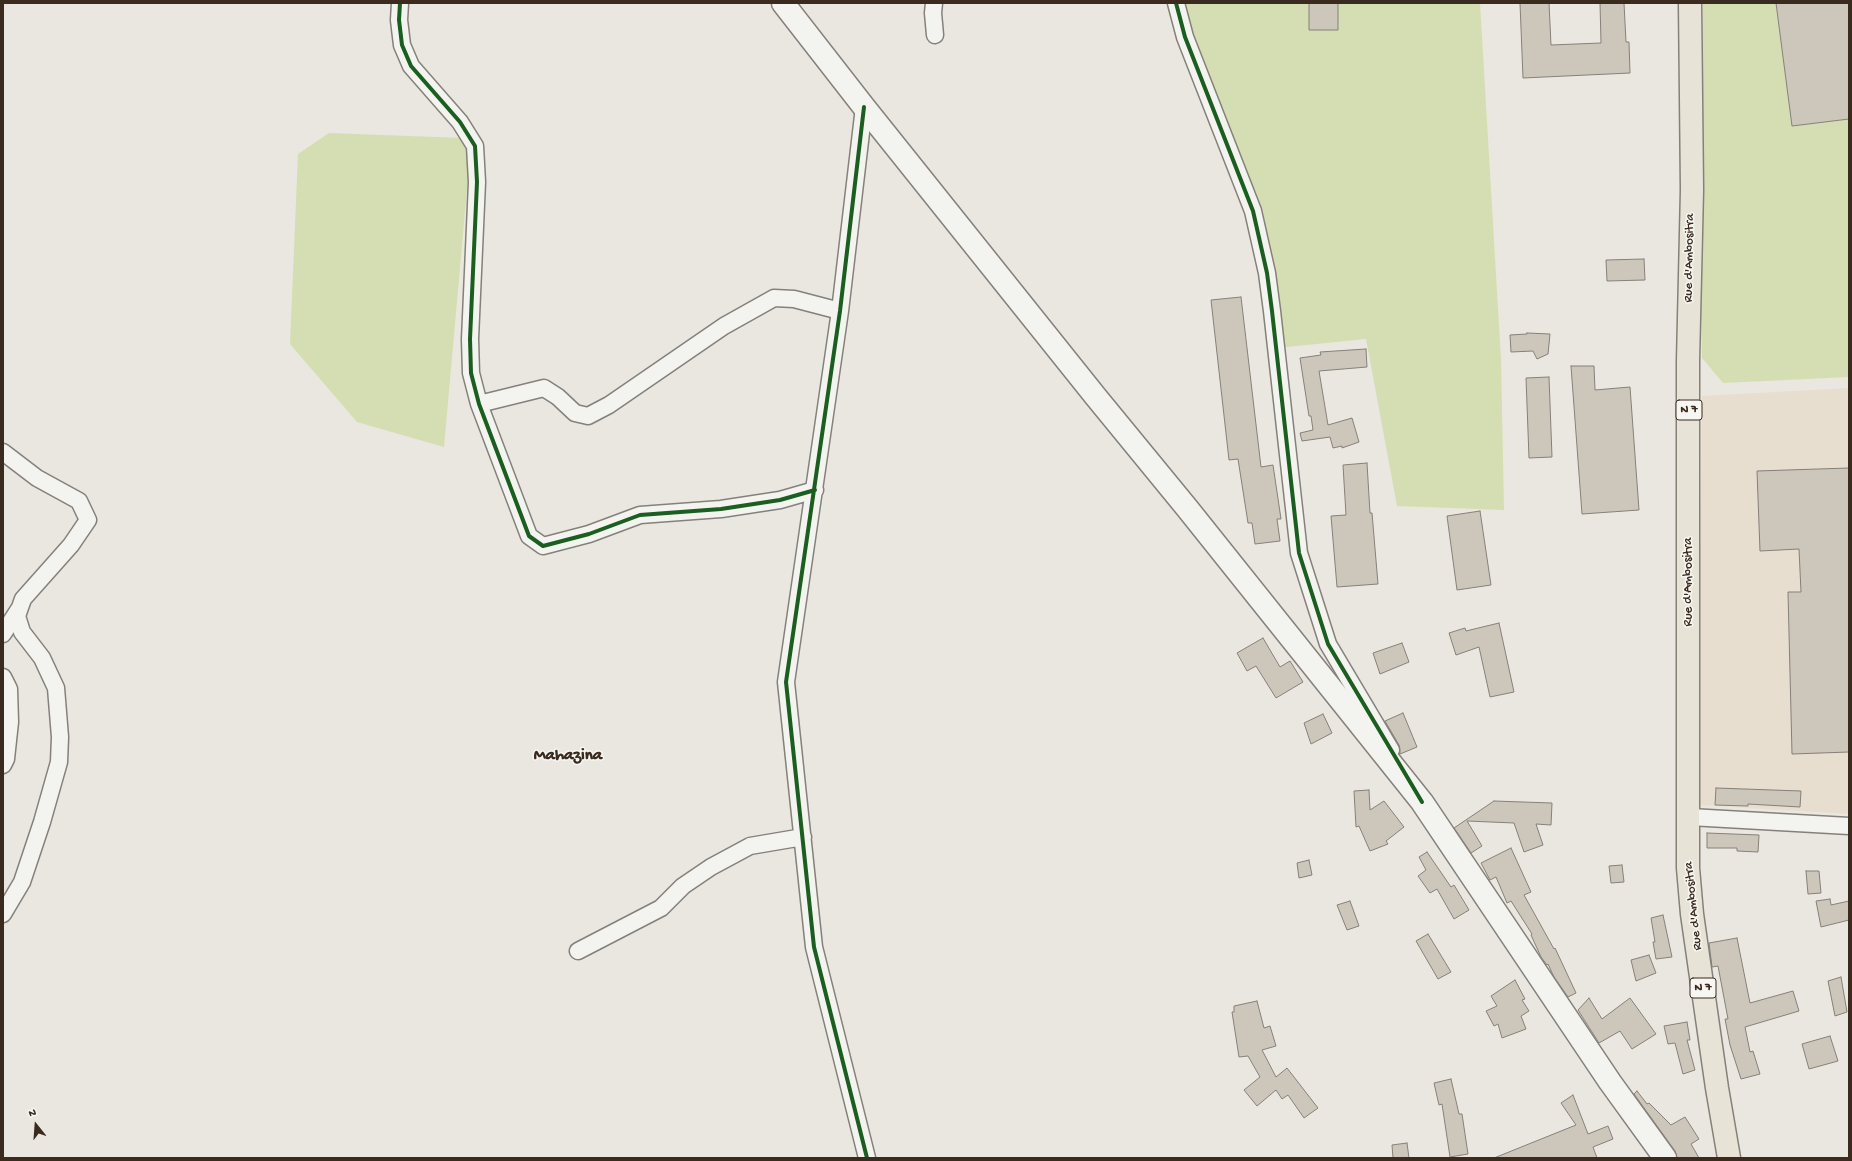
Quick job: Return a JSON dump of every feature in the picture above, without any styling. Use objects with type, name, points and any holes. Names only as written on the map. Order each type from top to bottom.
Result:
[{"type":"main road","points":[[783,3],[864,107],[1422,802],[1610,1082],[1665,1158]]},
{"type":"main road","name":"Rue d'Ambositra","points":[[1690,3],[1692,190],[1688,361],[1690,817],[1688,868],[1692,914],[1717,1088],[1729,1158]]},
{"type":"street","points":[[400,3],[399,20],[402,45],[411,66],[460,122],[475,146],[477,182],[470,339],[471,373],[479,404],[529,536],[543,546],[589,534],[640,515],[721,510],[780,500],[815,490]]},
{"type":"street","points":[[934,3],[933,13],[935,34]]},
{"type":"street","points":[[1176,3],[1185,37],[1254,211],[1267,272],[1299,553],[1328,644],[1422,802]]},
{"type":"street","points":[[864,107],[840,311],[786,682],[814,947],[867,1158]]},
{"type":"street","points":[[479,404],[544,388],[558,397],[575,413],[588,416],[608,405],[724,326],[774,298],[794,299],[840,311]]},
{"type":"street","points":[[3,452],[37,478],[79,501],[88,520],[71,545],[23,599],[17,616],[22,632],[42,658],[56,688],[60,737],[59,762],[42,822],[22,882],[3,914]]},
{"type":"street","points":[[3,634],[21,606]]},
{"type":"street","points":[[3,677],[9,689],[10,722],[6,759],[3,765]]},
{"type":"street","points":[[1690,817],[1849,826]]},
{"type":"street","points":[[578,951],[661,908],[683,886],[711,867],[750,846],[803,837]]},
{"type":"shaded area","points":[[1849,388],[1849,814],[1698,805],[1702,396]]},
{"type":"green space","points":[[1176,3],[1480,3],[1501,359],[1504,510],[1397,506],[1366,339],[1277,348],[1267,273]]},
{"type":"green space","points":[[1776,3],[1792,126],[1849,119],[1849,377],[1723,383],[1702,358],[1700,257],[1703,4]]},
{"type":"green space","points":[[329,133],[463,138],[470,156],[444,447],[357,422],[290,344],[298,154]]},
{"type":"building","points":[[1309,3],[1338,3],[1338,30],[1309,30]]},
{"type":"building","points":[[1520,3],[1549,3],[1551,45],[1601,43],[1600,3],[1624,3],[1626,42],[1629,42],[1630,73],[1523,78]]},
{"type":"building","points":[[1776,3],[1849,3],[1849,119],[1792,126]]},
{"type":"building","points":[[1644,259],[1645,280],[1607,281],[1606,260]]},
{"type":"building","points":[[1241,297],[1261,467],[1273,465],[1281,519],[1277,519],[1280,541],[1255,544],[1252,523],[1248,523],[1238,459],[1229,460],[1211,300]]},
{"type":"building","points":[[1527,333],[1550,334],[1548,354],[1537,359],[1533,351],[1511,352],[1510,335]]},
{"type":"building","points":[[1366,349],[1367,367],[1319,371],[1328,425],[1352,418],[1359,442],[1342,448],[1342,446],[1333,448],[1330,437],[1302,441],[1300,433],[1313,430],[1311,416],[1309,416],[1300,358],[1321,355],[1320,352]]},
{"type":"building","points":[[1571,366],[1594,366],[1595,390],[1630,387],[1639,510],[1582,514]]},
{"type":"building","points":[[1549,377],[1552,457],[1529,458],[1526,378]]},
{"type":"building","points":[[1367,463],[1370,513],[1372,513],[1378,584],[1337,587],[1331,516],[1346,515],[1343,465]]},
{"type":"building","points":[[1849,468],[1849,752],[1792,754],[1788,592],[1801,592],[1799,549],[1760,551],[1757,471]]},
{"type":"building","points":[[1480,511],[1491,585],[1457,590],[1447,516]]},
{"type":"building","points":[[1499,623],[1514,692],[1490,697],[1479,647],[1456,655],[1449,633],[1465,628],[1466,631]]},
{"type":"building","points":[[1263,638],[1280,667],[1290,661],[1303,682],[1276,698],[1256,666],[1247,671],[1237,653]]},
{"type":"building","points":[[1402,643],[1409,662],[1380,674],[1373,653]]},
{"type":"building","points":[[1403,713],[1417,747],[1400,754],[1399,745],[1385,721]]},
{"type":"building","points":[[1323,714],[1332,733],[1311,744],[1304,723]]},
{"type":"building","points":[[1716,788],[1801,791],[1800,807],[1748,804],[1748,806],[1715,805]]},
{"type":"building","points":[[1369,790],[1370,810],[1384,801],[1404,827],[1386,841],[1388,844],[1370,851],[1359,826],[1356,827],[1354,791]]},
{"type":"building","points":[[1494,801],[1552,803],[1551,825],[1536,824],[1543,845],[1524,852],[1514,823],[1467,821],[1482,846],[1471,853],[1454,828]]},
{"type":"building","points":[[1707,833],[1759,835],[1758,852],[1737,851],[1737,848],[1707,848]]},
{"type":"building","points":[[1511,848],[1531,892],[1524,895],[1554,949],[1555,948],[1576,993],[1568,997],[1554,977],[1548,964],[1547,965],[1541,957],[1531,935],[1532,934],[1511,901],[1507,903],[1496,877],[1490,880],[1481,863]]},
{"type":"building","points":[[1427,852],[1451,887],[1454,885],[1469,910],[1454,919],[1437,889],[1430,893],[1418,876],[1426,870],[1419,857]]},
{"type":"building","points":[[1309,860],[1312,875],[1299,878],[1297,863]]},
{"type":"building","points":[[1622,865],[1624,882],[1611,883],[1609,866]]},
{"type":"building","points":[[1806,871],[1819,871],[1821,893],[1808,894]]},
{"type":"building","points":[[1830,899],[1831,905],[1849,901],[1849,920],[1821,927],[1816,901]]},
{"type":"building","points":[[1350,901],[1359,926],[1347,930],[1337,905]]},
{"type":"building","points":[[1663,915],[1672,957],[1656,959],[1651,918]]},
{"type":"building","points":[[1428,934],[1451,972],[1438,979],[1416,941]]},
{"type":"building","points":[[1737,938],[1750,1003],[1793,991],[1799,1011],[1745,1027],[1750,1052],[1753,1051],[1760,1074],[1741,1079],[1730,1045],[1725,1019],[1728,1019],[1718,966],[1712,967],[1709,943]]},
{"type":"building","points":[[1649,955],[1656,973],[1636,981],[1631,960]]},
{"type":"building","points":[[1841,977],[1847,1012],[1835,1016],[1828,981]]},
{"type":"building","points":[[1515,980],[1525,999],[1522,1000],[1529,1011],[1521,1016],[1526,1029],[1502,1038],[1498,1024],[1494,1026],[1486,1011],[1497,1006],[1491,996]]},
{"type":"building","points":[[1589,998],[1602,1019],[1630,998],[1656,1034],[1632,1049],[1620,1031],[1599,1043],[1578,1010]]},
{"type":"building","points":[[1257,1001],[1264,1028],[1270,1026],[1276,1046],[1262,1050],[1276,1077],[1287,1068],[1318,1108],[1304,1118],[1288,1095],[1282,1099],[1276,1090],[1257,1106],[1244,1090],[1260,1077],[1248,1056],[1239,1057],[1232,1012],[1234,1012],[1234,1006]]},
{"type":"building","points":[[1687,1022],[1690,1040],[1687,1040],[1695,1070],[1683,1074],[1675,1043],[1668,1044],[1664,1026]]},
{"type":"building","points":[[1830,1036],[1838,1061],[1809,1069],[1802,1044]]},
{"type":"building","points":[[1451,1079],[1459,1114],[1462,1114],[1468,1154],[1450,1157],[1442,1104],[1439,1105],[1434,1083]]},
{"type":"building","points":[[1637,1091],[1647,1104],[1649,1103],[1671,1125],[1685,1117],[1699,1139],[1691,1144],[1699,1158],[1677,1158],[1675,1151],[1634,1094]]},
{"type":"building","points":[[1573,1095],[1588,1134],[1608,1126],[1613,1139],[1593,1147],[1597,1158],[1494,1158],[1576,1125],[1561,1103]]},
{"type":"building","points":[[1407,1143],[1409,1158],[1393,1158],[1392,1145]]},
{"type":"cycle path","points":[[400,3],[399,20],[402,45],[411,66],[460,122],[475,146],[477,182],[470,339],[471,373],[479,404],[529,536],[543,546],[589,534],[640,515],[721,509],[780,500],[815,490]]},
{"type":"cycle path","points":[[1176,3],[1185,37],[1253,211],[1267,273],[1299,553],[1328,644],[1422,802]]},
{"type":"cycle path","points":[[864,107],[840,311],[786,682],[814,947],[867,1158]]},
{"type":"district","name":"Mahazina","points":[[568,756]]}]
